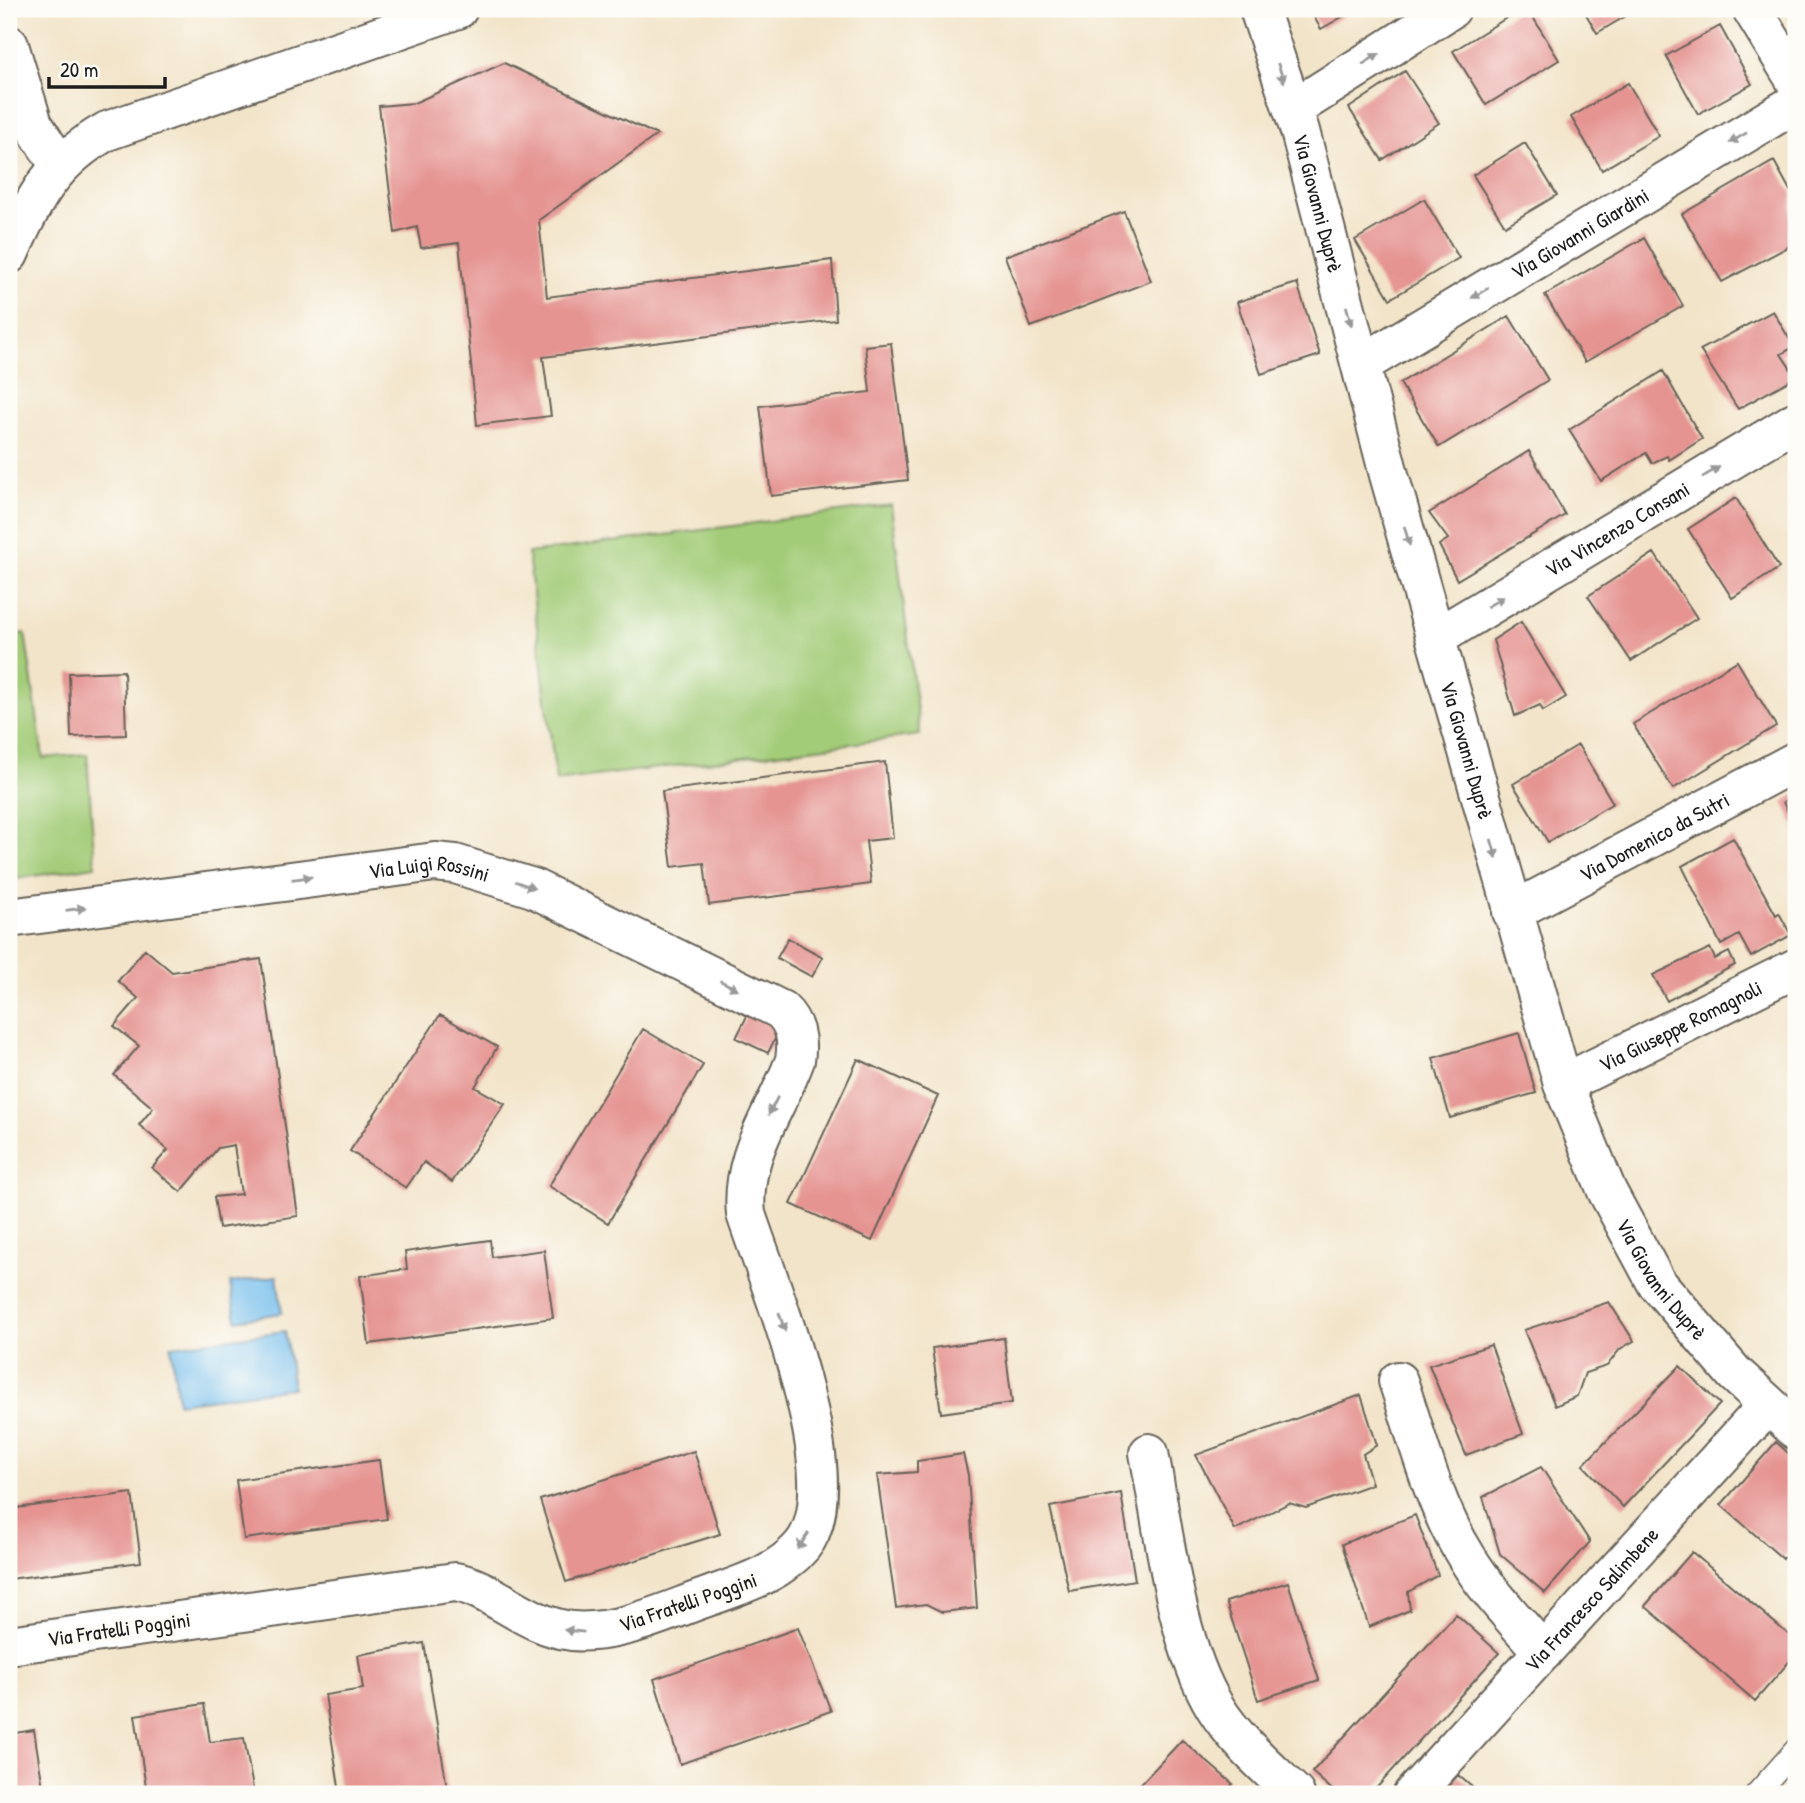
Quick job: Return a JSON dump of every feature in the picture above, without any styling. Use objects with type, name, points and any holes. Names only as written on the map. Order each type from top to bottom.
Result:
[{"type":"street","points":[[9,254],[36,196],[59,165],[89,141],[124,123],[458,9]]},
{"type":"street","name":"Via Giovanni Duprè","points":[[1259,9],[1293,109],[1389,474],[1563,1084],[1607,1191],[1656,1282],[1706,1344],[1782,1417]]},
{"type":"street","points":[[1293,109],[1451,9]]},
{"type":"street","points":[[1752,9],[1796,81]]},
{"type":"street","points":[[9,45],[33,124],[59,165]]},
{"type":"street","name":"Via Giovanni Giardini","points":[[1362,364],[1796,103]]},
{"type":"street","name":"Via Vincenzo Consani","points":[[1437,637],[1796,421]]},
{"type":"street","name":"Via Domenico da Sutri","points":[[1512,912],[1796,761]]},
{"type":"street","name":"Via Luigi Rossini","points":[[9,918],[281,880],[435,862],[455,864],[533,888],[781,1010],[789,1017],[797,1043]]},
{"type":"street","name":"Via Giuseppe Romagnoli","points":[[1563,1084],[1796,968]]},
{"type":"street","name":"Via Fratelli Poggini","points":[[9,1645],[455,1583],[472,1587],[544,1626],[600,1631],[624,1626],[751,1581],[781,1565],[808,1537],[817,1516],[819,1487],[803,1391],[746,1214],[744,1196],[750,1157],[789,1077],[797,1043]]},
{"type":"street","points":[[1398,1381],[1440,1503],[1455,1537],[1489,1591],[1543,1652]]},
{"type":"street","name":"Via Francesco Salimbene","points":[[1413,1794],[1543,1652],[1782,1417]]},
{"type":"street","points":[[1149,1453],[1187,1643],[1199,1675],[1216,1708],[1237,1737],[1295,1794]]},
{"type":"lane","points":[[1756,1794],[1796,1749]]},
{"type":"green space","points":[[891,505],[920,735],[556,781],[528,553]]},
{"type":"green space","points":[[25,633],[43,758],[87,754],[95,866],[9,880],[9,636]]},
{"type":"water","points":[[277,1276],[282,1313],[236,1320],[230,1283]]},
{"type":"water","points":[[285,1331],[293,1388],[178,1403],[171,1346]]},
{"type":"building","points":[[1309,9],[1356,9],[1321,29]]},
{"type":"building","points":[[1521,9],[1528,9],[1559,60],[1486,105],[1453,51]]},
{"type":"building","points":[[1583,9],[1638,9],[1597,33]]},
{"type":"building","points":[[1720,26],[1752,84],[1698,114],[1666,56]]},
{"type":"building","points":[[504,63],[657,135],[539,220],[547,297],[832,260],[836,320],[543,357],[551,416],[477,425],[459,243],[421,248],[417,227],[395,233],[379,106],[414,103]]},
{"type":"building","points":[[1405,71],[1439,123],[1382,160],[1349,108]]},
{"type":"building","points":[[1628,83],[1659,136],[1602,170],[1571,117]]},
{"type":"building","points":[[1525,143],[1557,195],[1505,226],[1473,175]]},
{"type":"building","points":[[1774,161],[1792,194],[1790,246],[1722,282],[1682,214]]},
{"type":"building","points":[[1424,199],[1459,258],[1390,299],[1355,240]]},
{"type":"building","points":[[1124,211],[1151,281],[1031,327],[1005,256]]},
{"type":"building","points":[[1644,238],[1683,306],[1585,362],[1545,295]]},
{"type":"building","points":[[1297,283],[1320,355],[1261,374],[1237,302]]},
{"type":"building","points":[[1773,311],[1794,347],[1781,354],[1796,377],[1738,409],[1700,350]]},
{"type":"building","points":[[1509,316],[1548,380],[1439,447],[1400,383]]},
{"type":"building","points":[[891,343],[908,480],[771,496],[760,406],[870,392],[865,346]]},
{"type":"building","points":[[1663,371],[1702,439],[1669,460],[1667,456],[1652,463],[1646,453],[1601,481],[1569,430]]},
{"type":"building","points":[[1529,451],[1565,515],[1457,580],[1439,545],[1448,539],[1429,513]]},
{"type":"building","points":[[1736,498],[1779,568],[1732,598],[1688,529]]},
{"type":"building","points":[[1654,553],[1697,618],[1631,661],[1588,596]]},
{"type":"building","points":[[1521,622],[1566,697],[1543,711],[1540,705],[1515,716],[1493,640]]},
{"type":"building","points":[[1737,661],[1776,726],[1673,789],[1633,724]]},
{"type":"building","points":[[124,671],[126,735],[71,737],[69,673]]},
{"type":"building","points":[[1578,745],[1613,803],[1548,842],[1513,784]]},
{"type":"building","points":[[885,762],[893,838],[866,841],[871,884],[709,905],[704,863],[672,867],[662,791]]},
{"type":"building","points":[[1796,794],[1796,828],[1783,802]]},
{"type":"building","points":[[1733,838],[1776,915],[1779,913],[1791,935],[1751,957],[1739,935],[1721,945],[1682,866]]},
{"type":"building","points":[[788,938],[823,957],[812,977],[777,958]]},
{"type":"building","points":[[1710,948],[1715,959],[1729,952],[1735,965],[1667,1001],[1653,975]]},
{"type":"building","points":[[145,949],[172,972],[261,959],[298,1216],[219,1228],[214,1197],[241,1194],[234,1145],[218,1148],[181,1192],[152,1168],[168,1150],[139,1125],[153,1108],[114,1075],[139,1046],[114,1026],[138,998],[118,981]]},
{"type":"building","points":[[748,1014],[780,1029],[768,1053],[736,1038]]},
{"type":"building","points":[[440,1015],[497,1047],[475,1087],[505,1104],[452,1182],[424,1162],[406,1188],[350,1151]]},
{"type":"building","points":[[643,1029],[703,1065],[608,1223],[549,1186]]},
{"type":"building","points":[[1519,1033],[1536,1093],[1450,1118],[1433,1058]]},
{"type":"building","points":[[858,1059],[938,1096],[872,1241],[791,1204]]},
{"type":"building","points":[[490,1240],[492,1257],[544,1250],[553,1318],[369,1344],[360,1276],[407,1269],[405,1252]]},
{"type":"building","points":[[1609,1302],[1634,1341],[1620,1349],[1607,1366],[1585,1373],[1577,1396],[1555,1406],[1524,1330]]},
{"type":"building","points":[[1004,1338],[1012,1403],[941,1413],[932,1348]]},
{"type":"building","points":[[1491,1345],[1523,1434],[1466,1455],[1429,1365]]},
{"type":"building","points":[[1680,1366],[1720,1404],[1623,1507],[1583,1465]]},
{"type":"building","points":[[1361,1395],[1377,1445],[1363,1454],[1372,1484],[1306,1508],[1289,1503],[1235,1530],[1196,1455]]},
{"type":"building","points":[[1776,1442],[1796,1460],[1796,1543],[1783,1559],[1721,1505]]},
{"type":"building","points":[[694,1451],[720,1534],[566,1582],[540,1500]]},
{"type":"building","points":[[963,1454],[968,1475],[977,1608],[942,1612],[926,1604],[896,1608],[877,1475],[917,1472],[917,1461]]},
{"type":"building","points":[[379,1460],[387,1519],[244,1539],[236,1480]]},
{"type":"building","points":[[1541,1467],[1590,1542],[1545,1593],[1500,1554],[1483,1497]]},
{"type":"building","points":[[132,1493],[141,1562],[9,1579],[9,1509]]},
{"type":"building","points":[[1121,1493],[1135,1580],[1069,1591],[1050,1507]]},
{"type":"building","points":[[1415,1515],[1438,1575],[1408,1592],[1410,1610],[1369,1627],[1342,1544]]},
{"type":"building","points":[[1692,1552],[1796,1641],[1796,1654],[1755,1701],[1645,1606]]},
{"type":"building","points":[[1288,1582],[1319,1680],[1258,1700],[1226,1602]]},
{"type":"building","points":[[1456,1614],[1499,1653],[1371,1794],[1337,1794],[1312,1772]]},
{"type":"building","points":[[798,1628],[831,1711],[680,1764],[654,1679]]},
{"type":"building","points":[[424,1643],[448,1794],[340,1794],[325,1695],[363,1689],[358,1655]]},
{"type":"building","points":[[204,1704],[210,1742],[244,1738],[254,1794],[147,1794],[135,1715]]},
{"type":"building","points":[[34,1730],[44,1794],[9,1794],[9,1734]]},
{"type":"building","points":[[1182,1740],[1233,1784],[1224,1794],[1131,1794]]},
{"type":"building","points":[[1458,1775],[1480,1794],[1441,1794]]}]
